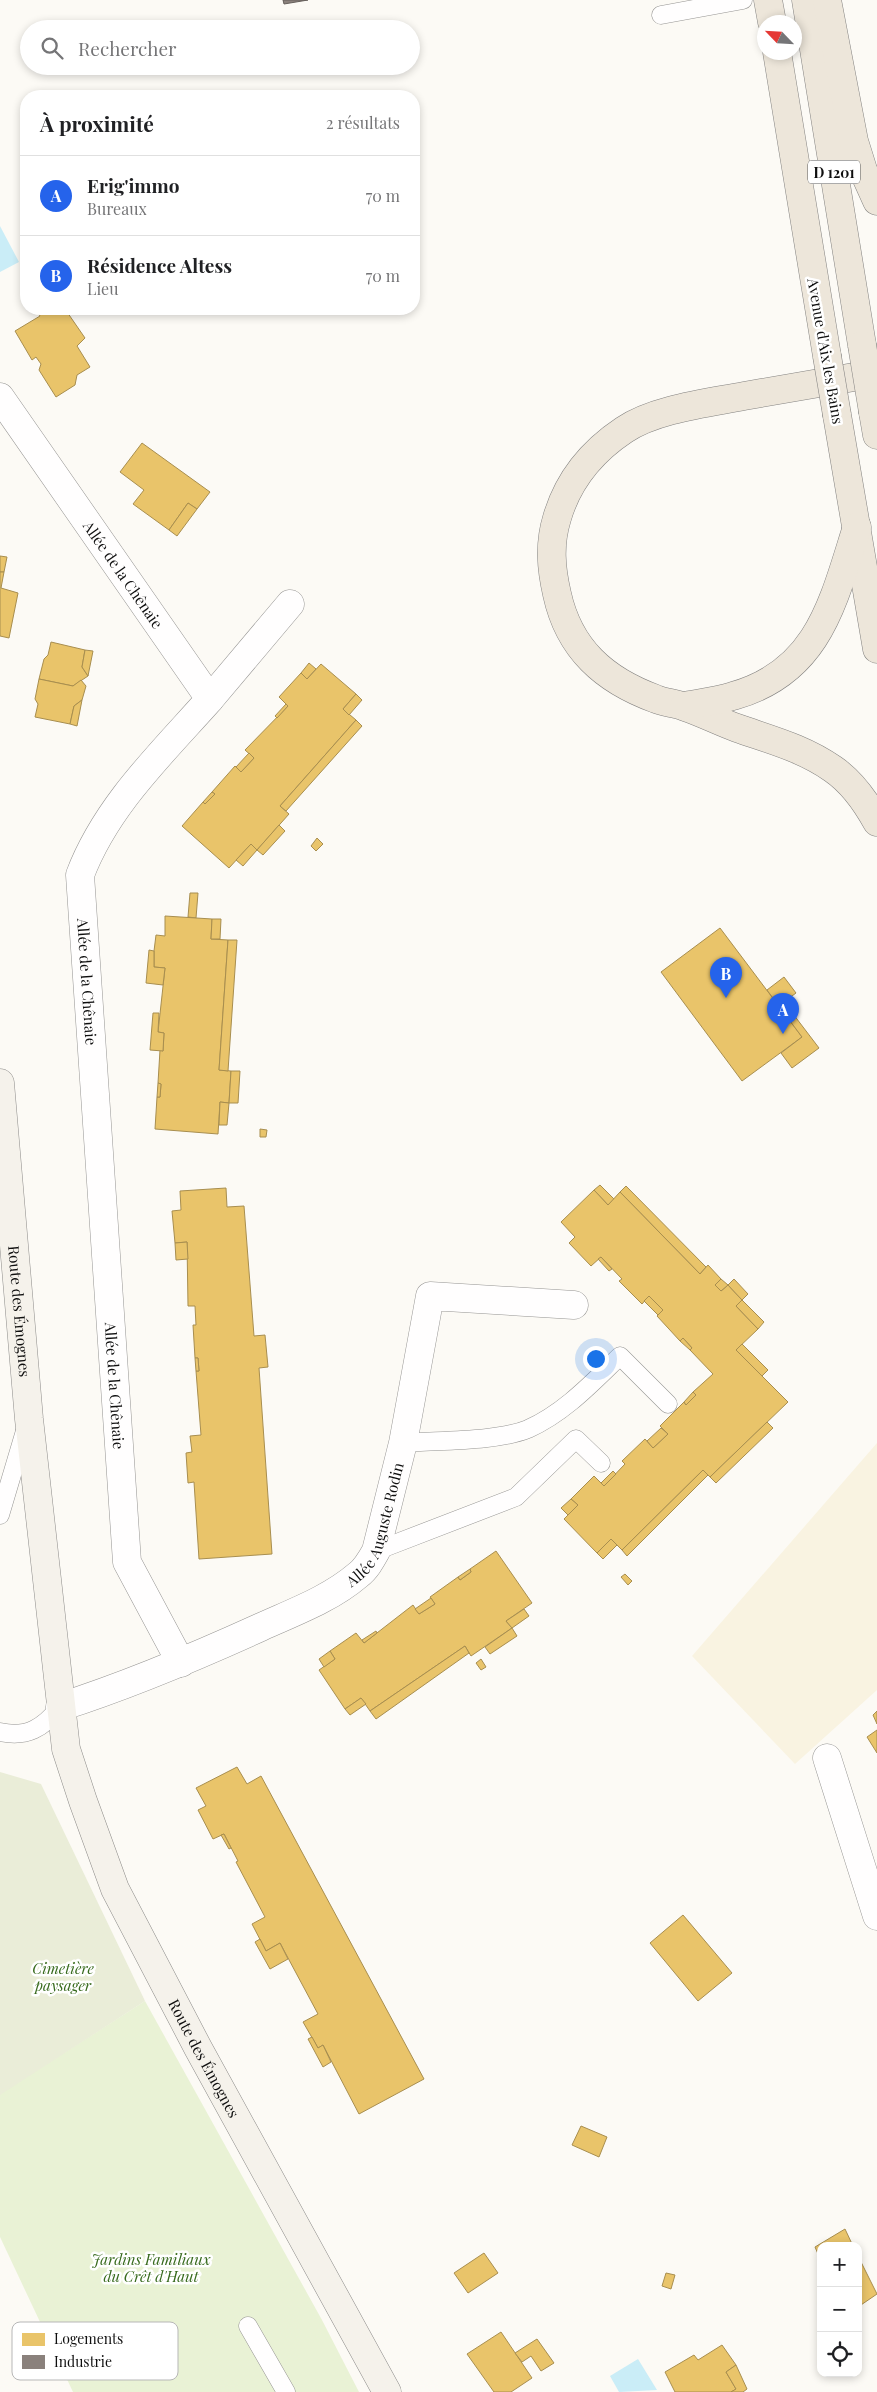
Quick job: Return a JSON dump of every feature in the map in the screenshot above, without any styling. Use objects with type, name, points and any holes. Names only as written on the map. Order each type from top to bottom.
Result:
[{"type":"main road","points":[[768,0],[771,15]]},
{"type":"main road","name":"D 1201","points":[[806,0],[875,423]]},
{"type":"main road","points":[[827,0],[854,141],[877,201]]},
{"type":"main road","name":"Avenue d'Aix les Bains","points":[[778,60],[877,649]]},
{"type":"main road","points":[[877,373],[702,404],[655,416],[626,429],[601,448],[582,466],[566,493],[551,539],[551,562],[559,607],[568,631],[578,647],[606,674],[634,690],[657,700],[684,706],[736,728],[794,746],[811,755],[835,770],[850,784],[865,801],[877,822]]},
{"type":"main road","points":[[684,706],[733,696],[761,685],[786,670],[804,652],[826,619],[857,527]]},
{"type":"street","name":"Allée de la Chênaie","points":[[0,397],[210,699],[125,795],[90,848],[80,875],[127,1562],[181,1664]]},
{"type":"street","points":[[210,699],[290,604]]},
{"type":"street","name":"Route des Émognes","points":[[0,1083],[29,1419],[66,1749],[115,1888],[212,2074],[387,2392]]},
{"type":"street","name":"Allée Auguste Rodin","points":[[60,1708],[115,1690],[181,1664],[327,1597],[360,1574],[376,1551],[403,1443],[430,1296],[574,1305]]},
{"type":"street","points":[[827,1758],[877,1916]]},
{"type":"lane","points":[[661,15],[743,0]]},
{"type":"lane","points":[[403,1443],[502,1436],[527,1429],[568,1405],[620,1356],[668,1404]]},
{"type":"lane","name":"Route des Émognes","points":[[0,1515],[29,1419]]},
{"type":"lane","points":[[376,1551],[516,1496],[576,1439],[601,1463]]},
{"type":"lane","points":[[0,1732],[13,1735],[35,1732],[48,1722],[60,1708]]},
{"type":"lane","points":[[248,2326],[286,2392]]},
{"type":"shaded area","points":[[877,1443],[877,1690],[795,1764],[692,1656]]},
{"type":"green space","name":"Cimetière paysager","points":[[0,1772],[41,1784],[145,2001],[0,2095]]},
{"type":"green space","name":"Jardins Familiaux du Crêt d'Haut","points":[[145,2001],[322,2320],[359,2392],[73,2392],[67,2380],[178,2380],[178,2322],[40,2322],[0,2237],[0,2094]]},
{"type":"water","points":[[0,226],[19,262],[0,272]]},
{"type":"water","points":[[638,2359],[657,2390],[619,2392],[610,2376]]},
{"type":"building: Logements","points":[[69,315],[85,338],[77,346],[90,367],[77,375],[75,385],[56,397],[39,370],[41,364],[36,357],[32,360],[15,331],[40,316]]},
{"type":"building: Logements","points":[[142,443],[210,492],[197,509],[188,503],[169,530],[133,504],[144,490],[120,472]]},
{"type":"building: Logements","points":[[188,503],[197,509],[177,536],[169,530]]},
{"type":"building: Logements","points":[[0,556],[7,557],[4,572],[0,572]]},
{"type":"building: Logements","points":[[0,572],[4,572],[1,588],[18,593],[9,638],[0,636]]},
{"type":"building: Logements","points":[[51,642],[85,650],[82,667],[88,676],[73,686],[39,679]]},
{"type":"building: Logements","points":[[85,650],[93,651],[88,676],[82,667]]},
{"type":"building: Logements","points":[[309,663],[316,669],[307,679],[301,673]]},
{"type":"building: Logements","points":[[321,664],[356,694],[343,709],[356,720],[280,806],[289,814],[257,850],[251,844],[229,868],[182,826],[203,802],[205,804],[215,794],[212,792],[235,766],[241,772],[254,758],[245,750],[288,706],[279,697],[301,673],[307,679]]},
{"type":"building: Logements","points":[[39,679],[73,686],[81,680],[86,686],[82,700],[74,706],[70,724],[35,717],[38,704],[35,699]]},
{"type":"building: Logements","points":[[356,694],[362,700],[349,715],[343,709]]},
{"type":"building: Logements","points":[[82,700],[77,726],[70,724],[74,706]]},
{"type":"building: Logements","points":[[286,704],[288,706],[277,718],[275,716]]},
{"type":"building: Logements","points":[[356,720],[362,726],[286,811],[280,806]]},
{"type":"building: Logements","points":[[249,753],[254,758],[241,772],[236,767]]},
{"type":"building: Logements","points":[[212,792],[215,794],[205,804],[203,802]]},
{"type":"building: Logements","points":[[279,825],[285,831],[263,855],[257,850]]},
{"type":"building: Logements","points":[[317,838],[323,844],[316,851],[311,846]]},
{"type":"building: Logements","points":[[251,844],[257,850],[243,866],[236,860]]},
{"type":"building: Logements","points":[[190,893],[198,893],[196,918],[188,917]]},
{"type":"building: Logements","points":[[165,916],[212,919],[211,939],[228,940],[219,1070],[231,1071],[229,1103],[220,1102],[218,1134],[155,1129],[157,1097],[160,1097],[161,1084],[158,1083],[160,1050],[163,1051],[164,1033],[158,1032],[165,968],[154,967],[154,951],[156,935],[165,936]]},
{"type":"building: Logements","points":[[212,919],[221,919],[220,939],[211,939]]},
{"type":"building: Logements","points":[[720,928],[802,1037],[742,1081],[661,972]]},
{"type":"building: Logements","points":[[228,940],[237,940],[228,1071],[219,1070]]},
{"type":"building: Logements","points":[[149,950],[154,951],[154,967],[165,968],[163,985],[146,983]]},
{"type":"building: Logements","points":[[784,977],[796,993],[784,1002],[819,1048],[792,1068],[781,1053],[802,1037],[767,990]]},
{"type":"building: Logements","points":[[153,1013],[159,1013],[158,1032],[164,1033],[163,1051],[150,1050]]},
{"type":"building: Logements","points":[[231,1071],[240,1071],[238,1103],[229,1103]]},
{"type":"building: Logements","points":[[158,1083],[161,1084],[160,1097],[157,1097]]},
{"type":"building: Logements","points":[[220,1102],[229,1103],[227,1125],[219,1125]]},
{"type":"building: Logements","points":[[260,1129],[267,1130],[266,1137],[260,1137]]},
{"type":"building: Logements","points":[[600,1185],[614,1199],[608,1205],[594,1190]]},
{"type":"building: Logements","points":[[626,1186],[706,1267],[700,1274],[620,1192]]},
{"type":"building: Logements","points":[[226,1188],[227,1207],[244,1206],[254,1336],[265,1335],[268,1367],[259,1368],[272,1554],[199,1559],[194,1482],[188,1483],[186,1453],[192,1452],[190,1436],[201,1435],[196,1371],[199,1371],[198,1358],[195,1358],[193,1325],[196,1325],[195,1306],[188,1306],[187,1242],[175,1243],[172,1211],[181,1210],[180,1191]]},
{"type":"building: Logements","points":[[594,1190],[608,1205],[620,1192],[700,1274],[708,1265],[721,1279],[715,1285],[721,1291],[728,1285],[742,1300],[736,1306],[758,1329],[736,1350],[788,1402],[710,1477],[703,1470],[622,1550],[611,1539],[597,1553],[564,1519],[578,1505],[571,1499],[594,1476],[604,1486],[625,1464],[622,1461],[645,1439],[653,1448],[668,1434],[660,1426],[684,1402],[686,1405],[696,1395],[693,1392],[713,1374],[690,1350],[692,1348],[683,1338],[680,1341],[657,1316],[663,1310],[649,1296],[642,1304],[619,1281],[622,1279],[601,1257],[591,1266],[569,1243],[575,1237],[561,1222]]},
{"type":"building: Logements","points":[[187,1242],[188,1259],[176,1260],[175,1243]]},
{"type":"building: Logements","points":[[601,1257],[612,1269],[609,1271],[598,1259]]},
{"type":"building: Logements","points":[[721,1279],[728,1285],[721,1291],[715,1285]]},
{"type":"building: Logements","points":[[734,1279],[748,1294],[742,1300],[728,1285]]},
{"type":"building: Logements","points":[[649,1296],[663,1310],[658,1315],[644,1301]]},
{"type":"building: Logements","points":[[742,1300],[764,1322],[758,1329],[736,1306]]},
{"type":"building: Logements","points":[[683,1338],[692,1348],[690,1350],[680,1341]]},
{"type":"building: Logements","points":[[742,1344],[768,1370],[762,1376],[736,1350]]},
{"type":"building: Logements","points":[[195,1358],[198,1358],[199,1371],[196,1371]]},
{"type":"building: Logements","points":[[693,1392],[696,1395],[686,1405],[684,1402]]},
{"type":"building: Logements","points":[[767,1422],[773,1428],[716,1483],[710,1477]]},
{"type":"building: Logements","points":[[661,1428],[668,1434],[653,1448],[647,1441]]},
{"type":"building: Logements","points":[[703,1470],[708,1475],[627,1556],[622,1550]]},
{"type":"building: Logements","points":[[613,1471],[616,1474],[604,1486],[601,1483]]},
{"type":"building: Logements","points":[[571,1499],[578,1505],[568,1515],[561,1508]]},
{"type":"building: Logements","points":[[611,1539],[617,1545],[603,1559],[597,1553]]},
{"type":"building: Logements","points":[[496,1551],[532,1603],[506,1621],[512,1628],[471,1656],[465,1646],[370,1711],[361,1698],[345,1709],[319,1670],[335,1659],[330,1651],[356,1633],[364,1643],[413,1605],[419,1614],[435,1604],[430,1597],[458,1577],[460,1580],[471,1572],[470,1569]]},
{"type":"building: Logements","points":[[470,1569],[471,1572],[460,1580],[458,1577]]},
{"type":"building: Logements","points":[[625,1574],[632,1581],[628,1585],[621,1577]]},
{"type":"building: Logements","points":[[431,1598],[435,1604],[419,1614],[415,1609]]},
{"type":"building: Logements","points":[[524,1609],[529,1616],[512,1628],[506,1621]]},
{"type":"building: Logements","points":[[512,1628],[517,1636],[490,1654],[485,1647]]},
{"type":"building: Logements","points":[[376,1631],[377,1633],[364,1643],[362,1640]]},
{"type":"building: Logements","points":[[465,1646],[469,1653],[376,1719],[370,1711]]},
{"type":"building: Logements","points":[[330,1651],[335,1659],[324,1667],[319,1659]]},
{"type":"building: Logements","points":[[481,1659],[486,1667],[481,1670],[476,1663]]},
{"type":"building: Logements","points":[[361,1698],[366,1704],[350,1715],[345,1709]]},
{"type":"building: Logements","points":[[877,1711],[877,1724],[873,1715]]},
{"type":"building: Logements","points":[[877,1730],[877,1753],[867,1737]]},
{"type":"building: Logements","points":[[237,1767],[247,1784],[261,1776],[424,2079],[359,2114],[323,2045],[318,2048],[303,2022],[318,2014],[280,1943],[266,1951],[252,1924],[265,1917],[236,1862],[238,1861],[224,1834],[213,1839],[198,1810],[206,1806],[196,1788]]},
{"type":"building: Logements","points":[[224,1834],[231,1848],[229,1849],[221,1835]]},
{"type":"building: Logements","points":[[683,1915],[732,1973],[698,2001],[650,1943]]},
{"type":"building: Logements","points":[[260,1939],[266,1951],[280,1943],[288,1959],[270,1969],[255,1942]]},
{"type":"building: Logements","points":[[312,2037],[318,2048],[323,2045],[331,2062],[323,2067],[308,2039]]},
{"type":"building: Logements","points":[[581,2126],[607,2137],[599,2157],[572,2145]]},
{"type":"building: Logements","points":[[845,2229],[851,2242],[823,2242]]},
{"type":"building: Logements","points":[[484,2253],[498,2273],[468,2293],[454,2273]]},
{"type":"building: Logements","points":[[862,2264],[877,2294],[862,2304]]},
{"type":"building: Logements","points":[[666,2273],[675,2275],[671,2289],[662,2286]]},
{"type":"building: Logements","points":[[501,2332],[532,2378],[511,2392],[494,2392],[467,2354]]},
{"type":"building: Logements","points":[[537,2339],[554,2363],[541,2371],[531,2356],[522,2362],[515,2353]]},
{"type":"building: Logements","points":[[722,2345],[736,2365],[726,2372],[736,2389],[731,2392],[675,2392],[665,2372],[694,2355],[698,2360]]},
{"type":"building: Logements","points":[[736,2365],[747,2389],[743,2392],[731,2392],[736,2389],[726,2372]]},
{"type":"building: Industrie","points":[[283,0],[308,0],[284,4]]},
{"type":"place","name":"Résidence Altess","points":[[726,998]]},
{"type":"place","name":"Erig'immo","points":[[783,1034]]}]
